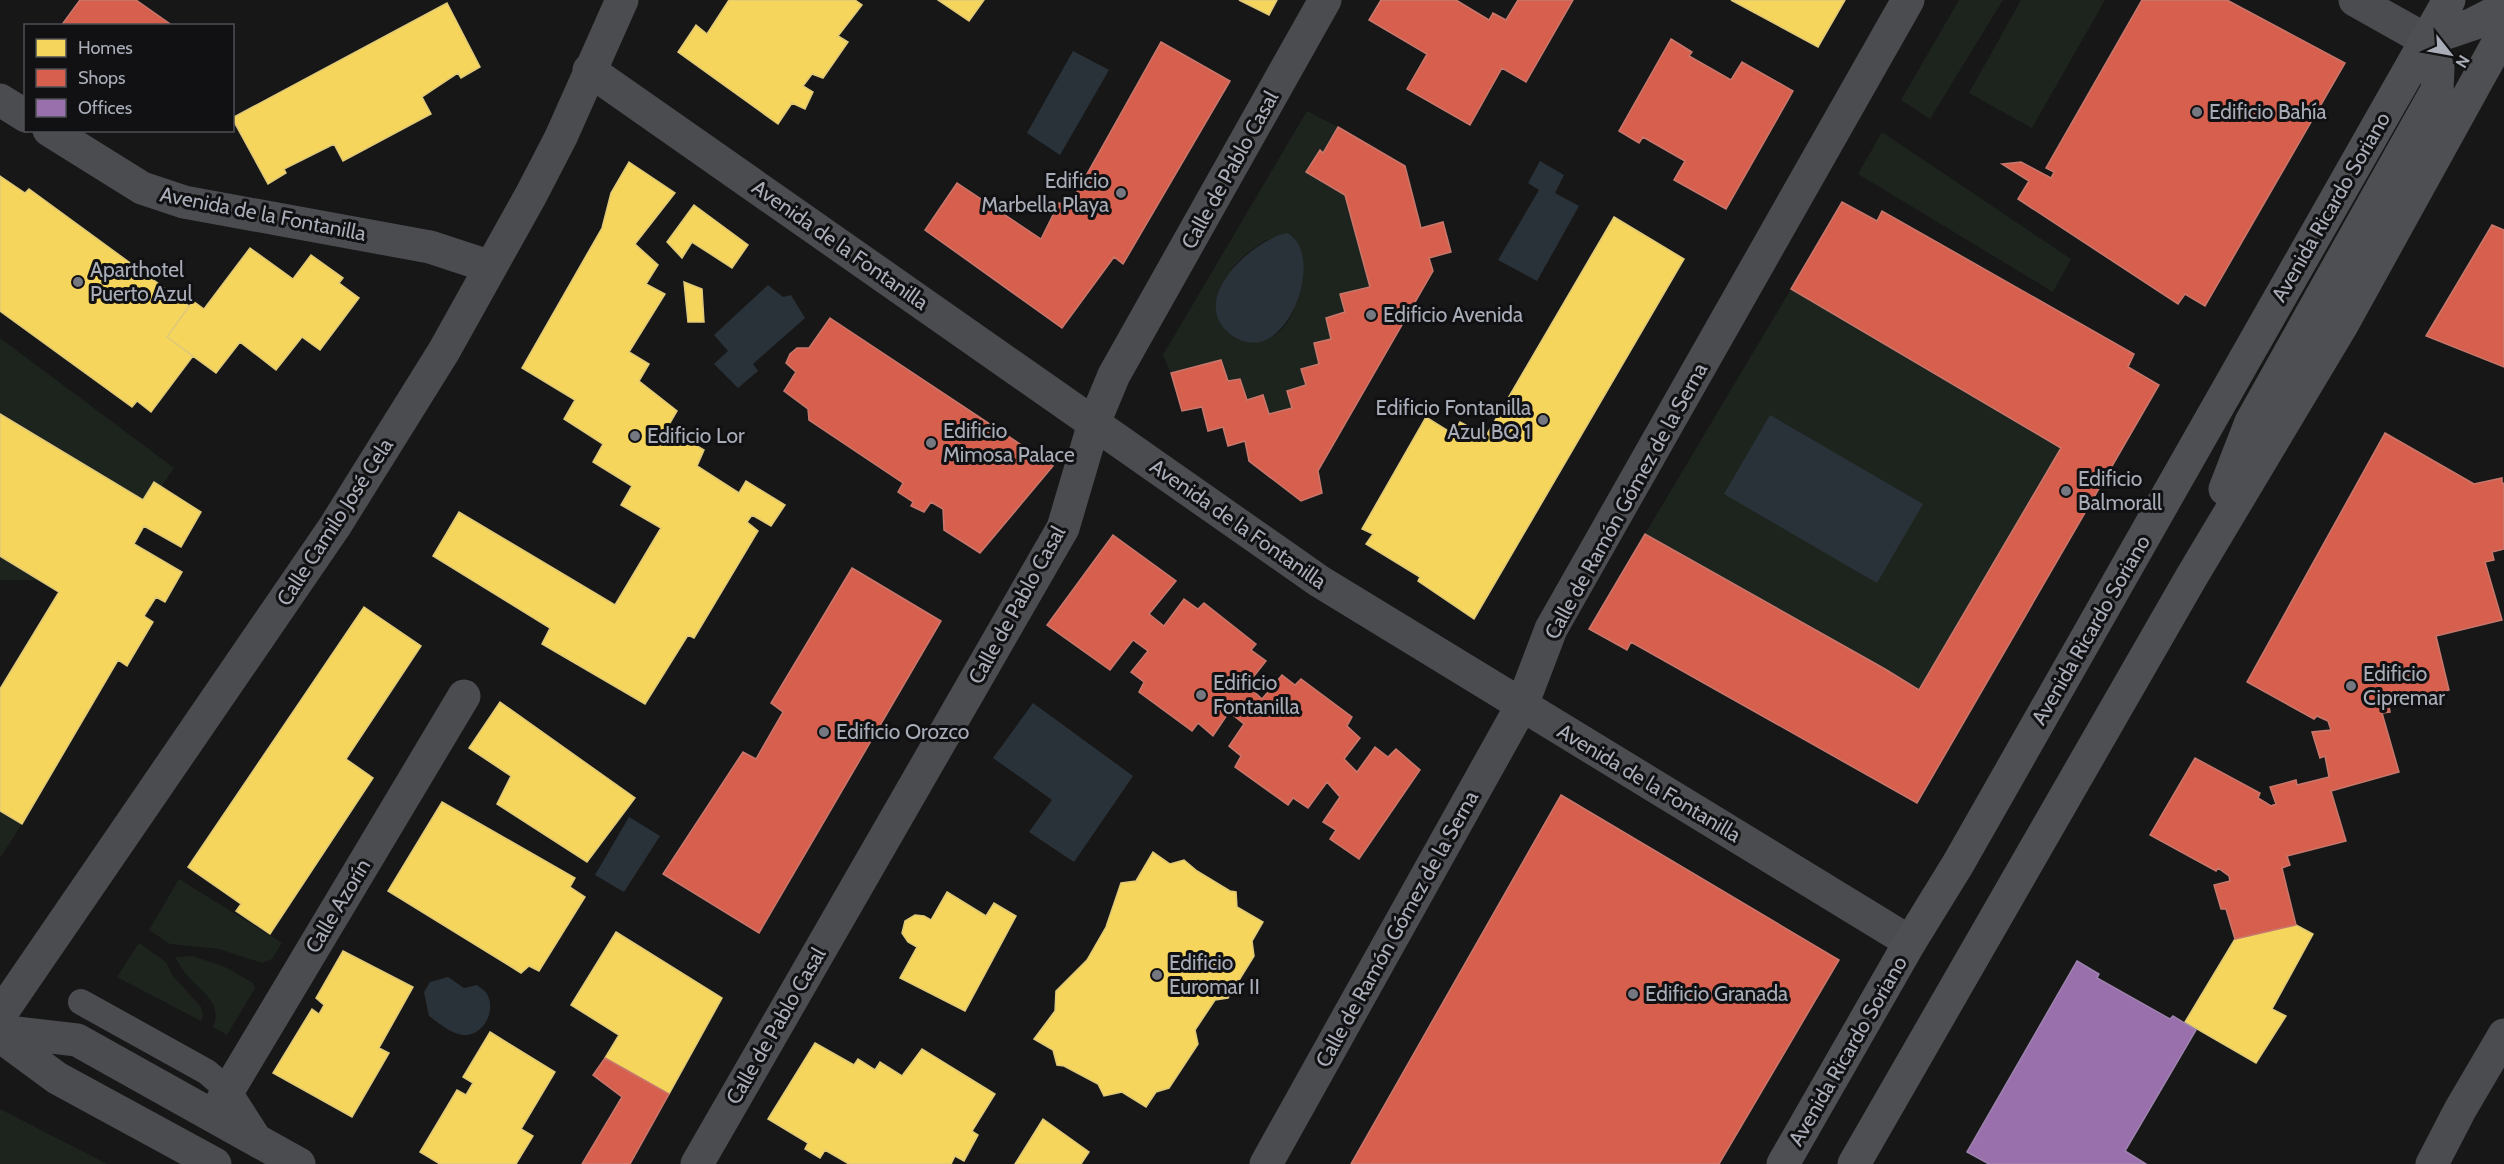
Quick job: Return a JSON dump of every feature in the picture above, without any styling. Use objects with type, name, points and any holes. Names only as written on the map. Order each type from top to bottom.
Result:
[{"type":"main road","name":"Avenida Ricardo Soriano","points":[[1783,1164],[1910,942],[1958,864],[2449,0]]},
{"type":"main road","points":[[2192,576],[2251,422],[2436,90],[2438,68],[2426,40],[2473,24],[2504,8]]},
{"type":"main road","points":[[1854,1164],[2192,576],[2342,325],[2504,32]]},
{"type":"street","name":"Calle Camilo José Cela","points":[[0,1015],[335,526],[444,351],[551,156],[622,0]]},
{"type":"street","name":"Calle de Pablo Casal","points":[[697,1164],[1063,528],[1094,423],[1114,375],[1325,0]]},
{"type":"street","name":"Calle de Ramón Gómez de la Serna","points":[[1266,1164],[1522,705],[1551,629],[1908,0]]},
{"type":"street","points":[[2355,0],[2426,40]]},
{"type":"street","name":"Avenida de la Fontanilla","points":[[589,70],[1319,581],[1910,942]]},
{"type":"street","points":[[0,100],[24,115]]},
{"type":"street","name":"Avenida de la Fontanilla","points":[[51,132],[142,188],[184,202],[430,247],[491,267]]},
{"type":"street","name":"Calle Azorín","points":[[220,1103],[464,696]]},
{"type":"street","points":[[0,1030],[77,1040],[220,1103],[262,1143],[299,1164]]},
{"type":"street","points":[[2432,1164],[2460,1110],[2504,1035]]},
{"type":"street","points":[[0,1036],[57,1077],[215,1164]]},
{"type":"lane","points":[[81,1002],[207,1072],[220,1103]]},
{"type":"shaded area","points":[[1959,0],[2003,0],[1930,119],[1901,100]]},
{"type":"shaded area","points":[[2021,0],[2105,0],[2032,128],[1969,93]]},
{"type":"shaded area","points":[[1073,51],[1109,70],[1060,155],[1027,133]]},
{"type":"shaded area","points":[[1307,111],[1338,127],[1323,153],[1319,150],[1306,172],[1345,195],[1370,287],[1340,294],[1345,312],[1326,318],[1331,339],[1314,343],[1319,364],[1301,369],[1306,385],[1292,408],[1269,414],[1263,395],[1247,400],[1240,379],[1228,381],[1221,360],[1171,373],[1163,355]],"holes":[[[1268,239],[1303,263],[1296,305],[1283,328],[1273,336],[1261,341],[1245,342],[1216,312],[1220,289],[1232,269],[1248,253]]]},
{"type":"shaded area","points":[[1882,132],[2071,259],[2053,292],[1858,174]]},
{"type":"shaded area","points":[[1540,161],[1564,175],[1555,193],[1579,206],[1537,281],[1498,260],[1539,190],[1528,183]]},
{"type":"shaded area","points":[[1287,233],[1299,245],[1303,264],[1302,286],[1294,308],[1283,327],[1267,339],[1249,342],[1229,333],[1218,319],[1216,304],[1220,288],[1242,259],[1257,247]]},
{"type":"shaded area","points":[[768,285],[783,297],[791,295],[805,318],[753,364],[758,371],[738,388],[714,364],[728,351],[714,335]]},
{"type":"shaded area","points":[[1791,289],[2061,448],[1919,690],[1645,534]]},
{"type":"shaded area","points":[[0,338],[174,468],[161,487],[154,482],[143,500],[0,414]]},
{"type":"shaded area","points":[[1770,415],[1923,504],[1877,583],[1724,494]]},
{"type":"shaded area","points":[[0,556],[40,580],[0,580]]},
{"type":"shaded area","points":[[1033,703],[1133,776],[1074,862],[1029,832],[1052,800],[993,758]]},
{"type":"shaded area","points":[[0,811],[22,824],[0,858]]},
{"type":"shaded area","points":[[629,817],[660,836],[624,892],[595,875]]},
{"type":"shaded area","points":[[179,879],[282,943],[272,959],[262,963],[219,949],[170,944],[149,930]]},
{"type":"shaded area","points":[[139,943],[166,962],[173,976],[201,1007],[203,1015],[201,1021],[117,977]]},
{"type":"shaded area","points":[[192,956],[223,966],[253,983],[255,988],[227,1035],[213,1027],[216,1018],[213,1004],[186,974],[175,957]]},
{"type":"shaded area","points":[[448,977],[464,988],[477,985],[487,994],[489,1013],[479,1030],[462,1035],[446,1028],[429,1016],[424,992],[430,982]]},
{"type":"shaded area","points":[[0,1109],[107,1164],[0,1164]]},
{"type":"building: Homes","points":[[729,0],[855,0],[862,5],[838,36],[848,42],[823,78],[812,74],[803,86],[813,92],[805,109],[792,103],[778,124],[678,52],[696,25],[707,34]]},
{"type":"building: Homes","points":[[938,0],[984,0],[969,21]]},
{"type":"building: Homes","points":[[1239,0],[1277,0],[1269,15]]},
{"type":"building: Homes","points":[[1731,0],[1845,0],[1818,47]]},
{"type":"building: Homes","points":[[447,3],[480,67],[461,78],[458,73],[422,97],[431,114],[343,161],[334,144],[284,169],[286,173],[268,184],[234,122],[234,117]]},
{"type":"building: Homes","name":"Edificio Lor","points":[[629,162],[675,193],[635,244],[658,265],[646,284],[665,294],[629,352],[649,364],[639,381],[677,411],[667,428],[704,450],[697,466],[739,493],[746,481],[785,505],[771,526],[752,515],[747,522],[758,531],[694,638],[688,635],[645,704],[542,644],[550,628],[433,556],[459,512],[615,605],[661,528],[621,505],[632,486],[593,462],[603,444],[564,419],[575,400],[522,368],[602,228],[611,193]]},
{"type":"building: Homes","name":"Aparthotel Puerto Azul","points":[[0,176],[25,193],[29,189],[189,306],[167,337],[193,356],[151,412],[137,401],[132,407],[0,311]]},
{"type":"building: Homes","points":[[694,205],[748,245],[732,268],[692,242],[682,258],[667,242]]},
{"type":"building: Homes","name":"Edificio Fontanilla Azul BQ 1","points":[[1614,217],[1684,259],[1474,619],[1418,581],[1420,577],[1366,544],[1373,534],[1362,529],[1426,417],[1453,434],[1460,422],[1486,436]]},
{"type":"building: Homes","points":[[250,248],[293,279],[311,255],[343,278],[339,283],[359,298],[320,350],[302,337],[276,370],[240,342],[216,373],[167,337],[193,301],[204,309]]},
{"type":"building: Homes","points":[[684,282],[702,289],[704,322],[688,322]]},
{"type":"building: Homes","points":[[0,414],[143,500],[154,482],[201,512],[181,547],[144,526],[134,544],[182,572],[165,602],[156,597],[144,616],[153,622],[127,666],[118,660],[22,824],[0,811],[0,689],[59,592],[0,556]]},
{"type":"building: Homes","points":[[364,607],[421,646],[346,759],[373,778],[270,934],[236,911],[241,904],[188,867]]},
{"type":"building: Homes","points":[[500,702],[635,798],[587,862],[497,804],[511,776],[469,748]]},
{"type":"building: Homes","points":[[442,802],[575,878],[570,887],[585,897],[539,971],[529,966],[521,973],[388,891]]},
{"type":"building: Homes","name":"Edificio Euromar II","points":[[1153,852],[1170,864],[1184,860],[1197,871],[1230,891],[1236,892],[1237,907],[1263,922],[1252,941],[1254,956],[1228,998],[1215,1000],[1195,1030],[1198,1044],[1169,1088],[1156,1092],[1146,1107],[1122,1092],[1104,1096],[1098,1084],[1064,1066],[1057,1065],[1053,1050],[1034,1039],[1055,1011],[1056,991],[1087,960],[1106,927],[1121,883],[1136,881]]},
{"type":"building: Homes","points":[[947,892],[986,916],[994,903],[1016,916],[965,1011],[900,978],[917,947],[908,942],[902,933],[905,921],[915,915],[931,920]]},
{"type":"building: Homes","points":[[2296,925],[2313,934],[2272,1009],[2286,1016],[2256,1063],[2185,1022],[2235,939]]},
{"type":"building: Homes","points":[[616,932],[722,998],[669,1094],[605,1058],[619,1035],[571,1005]]},
{"type":"building: Homes","points":[[343,951],[413,987],[379,1048],[389,1053],[352,1117],[273,1073],[312,1009],[319,1014],[324,1005],[316,998]]},
{"type":"building: Homes","points":[[490,1032],[555,1072],[521,1129],[533,1136],[516,1164],[440,1164],[420,1152],[457,1090],[466,1095],[473,1083],[463,1077]]},
{"type":"building: Homes","points":[[815,1043],[854,1065],[858,1059],[875,1070],[880,1062],[902,1076],[922,1049],[995,1094],[972,1131],[978,1135],[964,1161],[955,1156],[951,1164],[849,1164],[825,1150],[820,1158],[805,1149],[808,1143],[768,1119]]},
{"type":"building: Homes","points":[[1043,1119],[1089,1152],[1081,1164],[1015,1164]]},
{"type":"building: Shops","points":[[80,0],[136,0],[170,24],[62,24]]},
{"type":"building: Shops","points":[[1381,0],[1456,0],[1489,20],[1493,13],[1506,20],[1518,0],[1573,0],[1526,82],[1502,68],[1470,125],[1407,89],[1427,54],[1369,20]]},
{"type":"building: Shops","name":"Edificio Bahía","points":[[2142,0],[2227,0],[2345,63],[2205,306],[2185,294],[2178,304],[2018,199],[2029,181],[2002,164],[2021,162],[2051,178],[2054,172],[2046,168]]},
{"type":"building: Shops","points":[[1671,39],[1692,52],[1689,56],[1731,80],[1742,62],[1793,91],[1726,209],[1674,180],[1685,161],[1643,137],[1639,143],[1619,131]]},
{"type":"building: Shops","name":"Edificio Marbella Playa","points":[[1161,42],[1230,81],[1123,264],[1114,257],[1062,328],[925,230],[957,183],[1041,239],[1059,203],[1069,206]]},
{"type":"building: Shops","name":"Edificio Avenida","points":[[1338,127],[1405,166],[1421,228],[1443,222],[1451,252],[1429,258],[1433,271],[1318,471],[1322,493],[1301,501],[1249,461],[1245,441],[1228,446],[1223,427],[1208,431],[1202,407],[1182,411],[1171,373],[1221,360],[1228,381],[1240,379],[1247,400],[1263,395],[1269,414],[1292,408],[1287,391],[1306,385],[1301,369],[1319,364],[1314,343],[1331,339],[1326,318],[1345,312],[1340,294],[1370,287],[1345,195],[1306,172],[1320,150],[1323,153]]},
{"type":"building: Shops","name":"Edificio Balmorall","points":[[1842,202],[1877,221],[1882,211],[2134,354],[2128,367],[2159,385],[1917,803],[1631,642],[1627,650],[1589,629],[1645,534],[1919,690],[2061,448],[1791,289]]},
{"type":"building: Shops","points":[[2492,225],[2504,230],[2504,367],[2426,336]]},
{"type":"building: Shops","name":"Edificio Mimosa Palace","points":[[830,318],[1053,466],[980,553],[944,530],[943,509],[931,502],[924,512],[911,506],[913,502],[898,492],[903,483],[809,420],[808,409],[784,391],[796,372],[786,363],[790,354],[797,348],[809,348]]},
{"type":"building: Shops","name":"Edificio Cipremar","points":[[2385,433],[2474,484],[2502,478],[2502,484],[2504,483],[2504,549],[2492,552],[2494,560],[2485,562],[2502,620],[2436,636],[2449,690],[2389,706],[2390,712],[2382,713],[2399,772],[2331,791],[2346,841],[2287,856],[2290,865],[2282,868],[2296,925],[2235,939],[2226,909],[2221,909],[2214,885],[2230,881],[2229,876],[2218,868],[2216,871],[2150,835],[2195,758],[2260,793],[2258,798],[2271,806],[2276,804],[2270,787],[2296,780],[2297,785],[2329,777],[2325,756],[2320,758],[2312,732],[2331,730],[2328,721],[2317,716],[2314,719],[2247,682]]},
{"type":"building: Shops","name":"Edificio Fontanilla","points":[[1113,535],[1176,581],[1149,614],[1164,626],[1184,599],[1198,609],[1204,603],[1256,644],[1251,650],[1266,661],[1247,685],[1262,699],[1282,675],[1295,685],[1301,679],[1352,717],[1347,726],[1360,738],[1344,759],[1357,772],[1375,747],[1388,757],[1396,749],[1420,770],[1359,859],[1330,839],[1336,830],[1323,822],[1340,797],[1327,782],[1308,808],[1293,798],[1288,805],[1235,767],[1241,756],[1229,746],[1244,724],[1229,712],[1213,736],[1198,723],[1192,731],[1139,692],[1144,682],[1131,672],[1148,651],[1133,640],[1110,670],[1047,625]]},
{"type":"building: Shops","name":"Edificio Orozco","points":[[852,568],[941,621],[759,933],[663,874],[743,752],[756,759],[783,712],[771,703]]},
{"type":"building: Shops","name":"Edificio Granada","points":[[1561,795],[1839,960],[1719,1164],[1351,1164]]},
{"type":"building: Shops","points":[[605,1058],[669,1094],[630,1164],[582,1164],[622,1097],[593,1075]]},
{"type":"building: Offices","points":[[2077,961],[2099,974],[2097,978],[2170,1019],[2173,1016],[2196,1030],[2125,1151],[2146,1164],[1989,1164],[1967,1152]]},
{"type":"place","name":"Edificio Bahía","points":[[2197,112]]},
{"type":"place","name":"Edificio Marbella Playa","points":[[1121,193]]},
{"type":"place","name":"Aparthotel Puerto Azul","points":[[78,282]]},
{"type":"place","name":"Edificio Avenida","points":[[1371,315]]},
{"type":"place","name":"Edificio Fontanilla Azul BQ 1","points":[[1543,420]]},
{"type":"place","name":"Edificio Lor","points":[[635,436]]},
{"type":"place","name":"Edificio Mimosa Palace","points":[[931,443]]},
{"type":"place","name":"Edificio Balmorall","points":[[2066,491]]},
{"type":"place","name":"Edificio Cipremar","points":[[2351,686]]},
{"type":"place","name":"Edificio Fontanilla","points":[[1201,695]]},
{"type":"place","name":"Edificio Orozco","points":[[824,732]]},
{"type":"place","name":"Edificio Euromar II","points":[[1157,975]]},
{"type":"place","name":"Edificio Granada","points":[[1633,994]]}]
